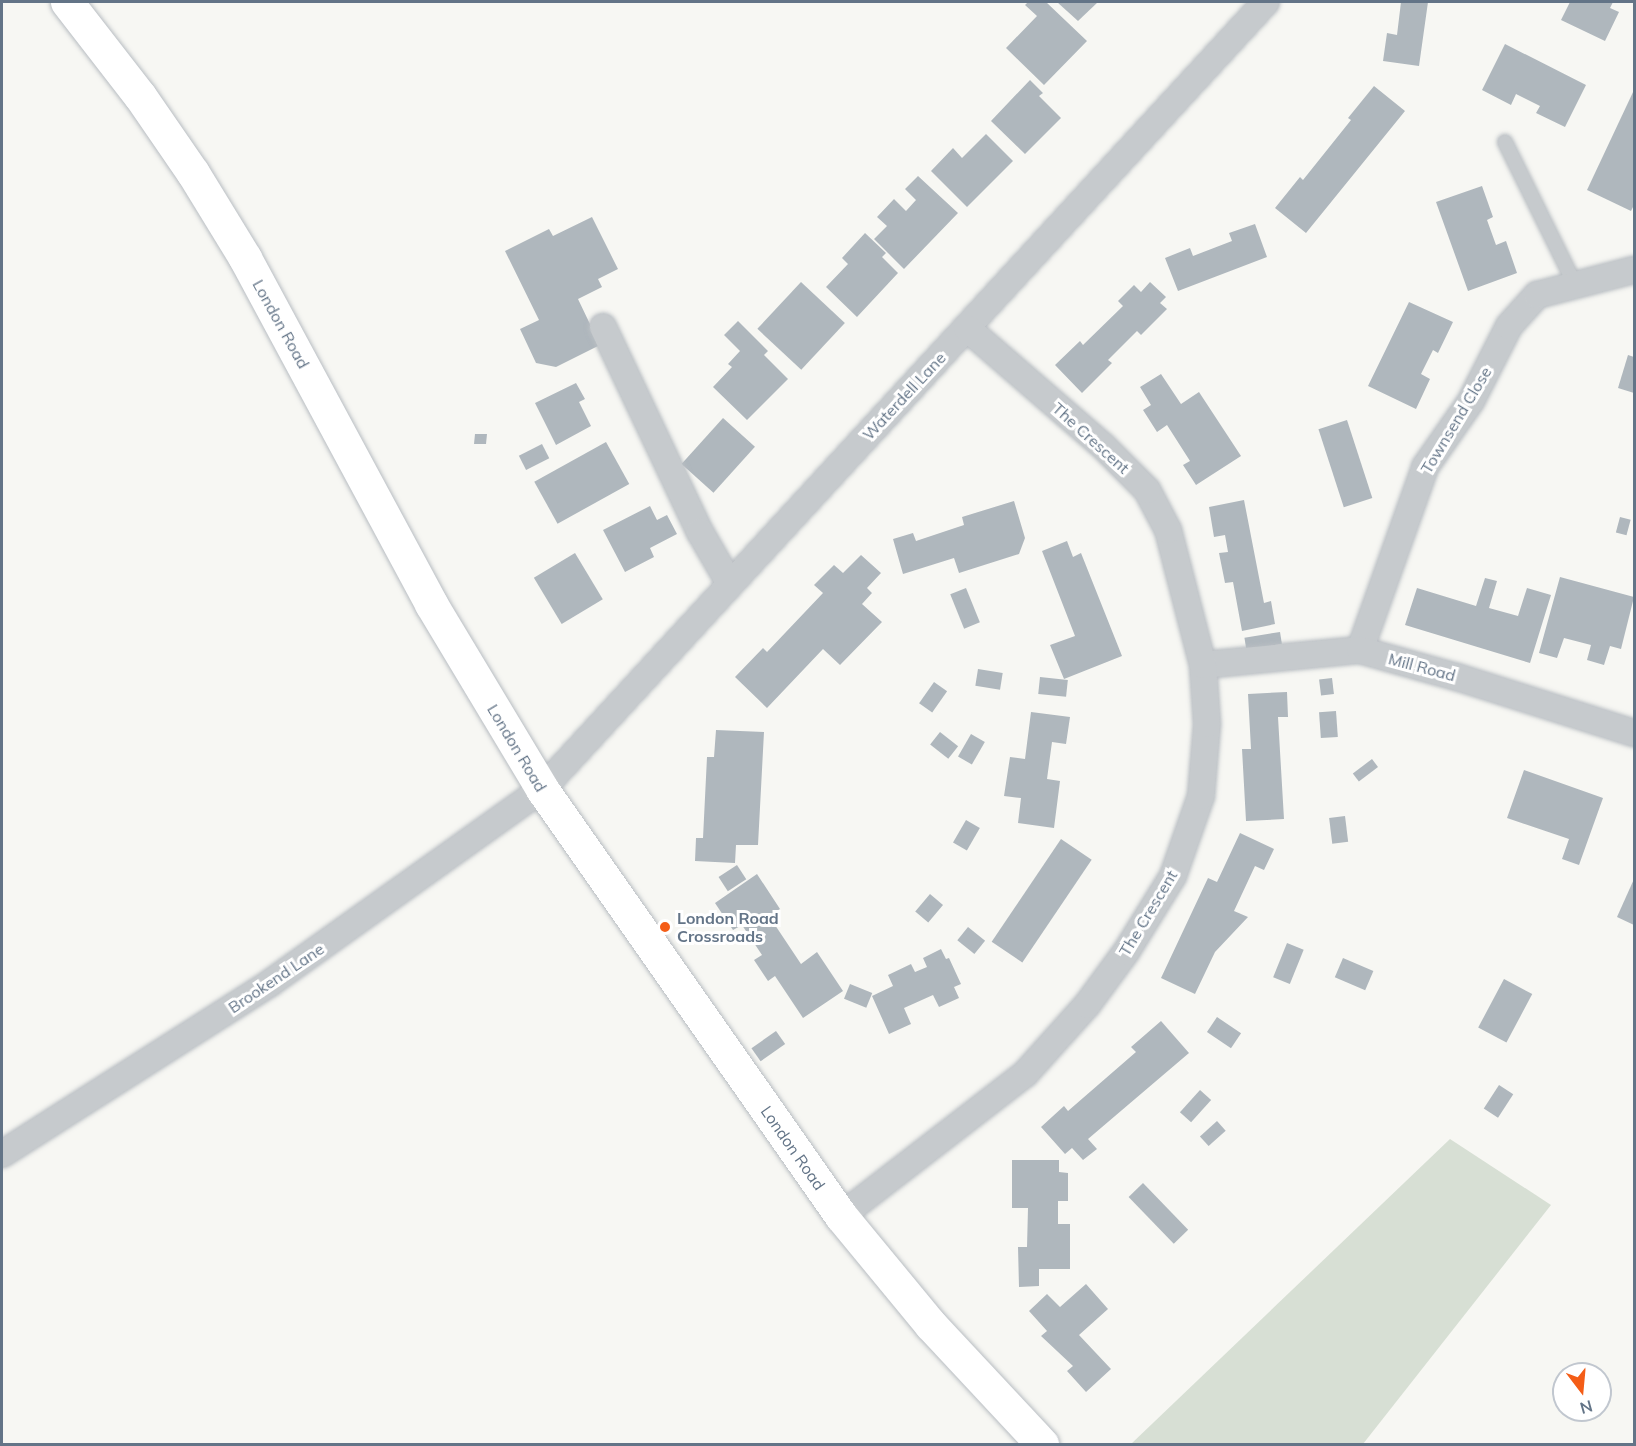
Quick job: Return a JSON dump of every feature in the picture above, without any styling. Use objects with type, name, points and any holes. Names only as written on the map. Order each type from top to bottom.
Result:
[{"type":"main road","name":"London Road","points":[[78,6],[193,173],[245,258],[431,604],[542,789],[841,1216],[931,1325],[1042,1444]]},
{"type":"street","name":"Waterdell Lane","points":[[542,789],[1266,2]]},
{"type":"street","name":"Townsend Close","points":[[1360,650],[1425,467],[1470,400],[1509,326],[1537,295],[1635,270]]},
{"type":"street","points":[[603,327],[700,532],[730,584]]},
{"type":"street","name":"The Crescent","points":[[841,1216],[1025,1074],[1087,1005],[1126,952],[1173,876],[1201,796],[1207,724],[1203,665],[1168,530],[1147,490],[1103,446],[967,328]]},
{"type":"street","name":"Mill Road","points":[[1203,665],[1360,650],[1457,676],[1635,733]]},
{"type":"street","name":"Brookend Lane","points":[[2,1154],[270,983],[542,789]]},
{"type":"lane","points":[[1505,142],[1575,284]]},
{"type":"shaded area","points":[[1450,1139],[1551,1205],[1363,1444],[1131,1444]]},
{"type":"building","points":[[1028,2],[1046,2],[1087,41],[1044,85],[1006,48],[1037,16],[1025,5]]},
{"type":"building","points":[[1057,2],[1098,2],[1078,21]]},
{"type":"building","points":[[1401,2],[1428,2],[1419,66],[1383,61],[1387,33],[1397,35]]},
{"type":"building","points":[[1570,2],[1613,2],[1610,8],[1619,12],[1605,41],[1561,20]]},
{"type":"building","points":[[1505,44],[1586,85],[1565,127],[1536,113],[1540,106],[1516,94],[1511,105],[1482,90]]},
{"type":"building","points":[[1030,80],[1043,93],[1039,96],[1061,118],[1025,154],[991,121]]},
{"type":"building","points":[[1374,86],[1405,111],[1306,233],[1275,208],[1300,177],[1303,180],[1351,120],[1348,118]]},
{"type":"building","points":[[1634,90],[1634,205],[1631,211],[1587,190]]},
{"type":"building","points":[[986,134],[1013,161],[967,207],[931,171],[953,148],[962,158]]},
{"type":"building","points":[[918,176],[958,213],[904,269],[874,239],[887,226],[877,217],[894,199],[906,211],[916,200],[905,189]]},
{"type":"building","points":[[1482,186],[1493,217],[1487,220],[1496,245],[1506,241],[1517,273],[1468,291],[1436,202]]},
{"type":"building","points":[[592,217],[618,269],[598,279],[602,287],[578,299],[600,345],[556,367],[536,363],[520,329],[539,320],[505,251],[549,229],[553,236]]},
{"type":"building","points":[[1255,224],[1267,257],[1178,291],[1165,258],[1190,248],[1193,256],[1232,241],[1229,233]]},
{"type":"building","points":[[865,233],[886,253],[882,257],[898,273],[857,317],[826,287],[848,264],[842,258]]},
{"type":"building","points":[[801,282],[845,323],[801,370],[757,329]]},
{"type":"building","points":[[1150,282],[1166,297],[1160,303],[1167,309],[1141,335],[1137,331],[1108,360],[1112,363],[1082,393],[1055,365],[1080,341],[1083,345],[1123,306],[1118,301],[1134,285],[1141,292]]},
{"type":"building","points":[[1409,302],[1453,322],[1438,353],[1433,350],[1421,374],[1430,379],[1416,409],[1368,386]]},
{"type":"building","points":[[738,321],[768,351],[764,355],[788,379],[747,420],[713,387],[732,367],[728,364],[740,351],[724,335]]},
{"type":"building","points":[[1628,355],[1634,357],[1634,393],[1618,388]]},
{"type":"building","points":[[1161,374],[1181,404],[1199,392],[1241,456],[1196,485],[1183,465],[1190,461],[1167,425],[1157,432],[1143,410],[1151,405],[1140,387]]},
{"type":"building","points":[[576,383],[585,399],[579,402],[591,426],[556,445],[535,403]]},
{"type":"building","points":[[723,418],[755,447],[713,493],[682,464]]},
{"type":"building","points":[[1347,420],[1372,498],[1344,507],[1318,429]]},
{"type":"building","points":[[475,434],[487,434],[486,444],[474,444]]},
{"type":"building","points":[[606,442],[629,484],[558,524],[534,482]]},
{"type":"building","points":[[542,444],[549,458],[526,470],[519,456]]},
{"type":"building","points":[[1244,500],[1264,603],[1271,601],[1275,624],[1242,631],[1233,582],[1225,583],[1219,553],[1228,552],[1225,535],[1214,537],[1209,507]]},
{"type":"building","points":[[1014,501],[1025,538],[1019,554],[959,573],[954,558],[903,574],[893,539],[913,533],[916,541],[964,525],[962,517]]},
{"type":"building","points":[[650,506],[657,520],[667,515],[677,534],[650,548],[654,557],[625,572],[603,530]]},
{"type":"building","points":[[1620,517],[1631,520],[1626,535],[1616,532]]},
{"type":"building","points":[[1067,541],[1073,557],[1081,553],[1122,656],[1064,679],[1050,645],[1075,636],[1042,551]]},
{"type":"building","points":[[575,553],[603,599],[562,624],[534,578]]},
{"type":"building","points":[[861,555],[881,573],[867,588],[872,593],[862,604],[882,622],[840,665],[823,649],[767,708],[735,677],[763,648],[767,652],[823,593],[814,585],[834,565],[843,573]]},
{"type":"building","points":[[1560,577],[1634,597],[1621,649],[1610,646],[1604,665],[1587,660],[1591,645],[1564,638],[1557,658],[1539,653]]},
{"type":"building","points":[[1485,578],[1497,581],[1489,608],[1518,616],[1527,588],[1551,595],[1530,663],[1405,625],[1417,588],[1476,606]]},
{"type":"building","points":[[966,588],[980,622],[964,629],[950,594]]},
{"type":"building","points":[[1280,632],[1282,644],[1246,649],[1244,638]]},
{"type":"building","points":[[978,669],[1003,673],[1000,690],[975,686]]},
{"type":"building","points":[[1040,677],[1068,680],[1066,697],[1038,694]]},
{"type":"building","points":[[1332,678],[1334,694],[1321,695],[1319,680]]},
{"type":"building","points":[[934,682],[947,691],[932,712],[919,703]]},
{"type":"building","points":[[1287,692],[1288,717],[1278,717],[1284,819],[1246,821],[1242,749],[1251,749],[1248,694]]},
{"type":"building","points":[[1336,711],[1338,737],[1321,738],[1319,712]]},
{"type":"building","points":[[1031,712],[1070,717],[1066,744],[1052,742],[1047,779],[1060,781],[1054,828],[1018,823],[1021,798],[1004,796],[1010,757],[1025,759]]},
{"type":"building","points":[[716,730],[764,732],[758,845],[736,845],[735,863],[695,861],[696,838],[703,838],[707,757],[714,757]]},
{"type":"building","points":[[940,732],[958,746],[948,759],[930,745]]},
{"type":"building","points":[[971,734],[985,742],[972,765],[958,757]]},
{"type":"building","points":[[1372,759],[1378,767],[1359,781],[1353,773]]},
{"type":"building","points":[[1524,770],[1603,798],[1579,865],[1562,859],[1569,839],[1507,818]]},
{"type":"building","points":[[1345,816],[1348,842],[1332,844],[1329,818]]},
{"type":"building","points":[[966,820],[980,828],[967,851],[953,843]]},
{"type":"building","points":[[1240,833],[1274,849],[1264,870],[1255,866],[1234,911],[1248,917],[1215,952],[1195,994],[1161,978],[1208,878],[1217,882]]},
{"type":"building","points":[[1061,839],[1092,860],[1022,962],[992,942]]},
{"type":"building","points":[[737,865],[746,879],[728,891],[719,877]]},
{"type":"building","points":[[757,874],[780,909],[769,916],[801,964],[817,952],[843,991],[803,1018],[775,976],[768,981],[754,960],[762,955],[742,925],[733,930],[715,903]]},
{"type":"building","points":[[1634,879],[1634,925],[1617,917]]},
{"type":"building","points":[[930,894],[943,905],[928,923],[915,912]]},
{"type":"building","points":[[968,927],[985,941],[974,954],[957,940]]},
{"type":"building","points":[[1287,943],[1304,950],[1290,984],[1273,977]]},
{"type":"building","points":[[941,949],[946,959],[949,958],[961,984],[954,987],[959,998],[939,1007],[933,995],[904,1008],[911,1024],[889,1034],[872,996],[893,986],[888,975],[911,964],[915,972],[927,967],[923,958]]},
{"type":"building","points":[[1343,958],[1373,971],[1365,990],[1335,977]]},
{"type":"building","points":[[1504,979],[1532,994],[1506,1043],[1478,1028]]},
{"type":"building","points":[[850,984],[872,993],[866,1008],[844,999]]},
{"type":"building","points":[[1217,1017],[1241,1033],[1231,1048],[1207,1032]]},
{"type":"building","points":[[1161,1021],[1189,1053],[1088,1139],[1097,1149],[1083,1160],[1072,1148],[1065,1154],[1041,1127],[1064,1106],[1068,1111],[1136,1052],[1131,1047]]},
{"type":"building","points":[[776,1031],[785,1044],[761,1061],[751,1048]]},
{"type":"building","points":[[1499,1085],[1513,1094],[1498,1118],[1484,1108]]},
{"type":"building","points":[[1200,1090],[1211,1100],[1191,1122],[1180,1112]]},
{"type":"building","points":[[1217,1121],[1226,1131],[1209,1146],[1200,1136]]},
{"type":"building","points":[[1012,1160],[1059,1160],[1059,1172],[1068,1173],[1068,1201],[1058,1201],[1058,1224],[1070,1224],[1070,1269],[1039,1269],[1039,1286],[1019,1287],[1018,1247],[1027,1247],[1028,1208],[1012,1208]]},
{"type":"building","points":[[1143,1183],[1188,1230],[1174,1244],[1129,1197]]},
{"type":"building","points":[[1086,1284],[1108,1309],[1079,1335],[1111,1369],[1086,1392],[1067,1371],[1073,1366],[1041,1336],[1047,1331],[1029,1311],[1047,1294],[1060,1307]]},
{"type":"place","name":"London Road Crossroads","points":[[665,927]]}]
